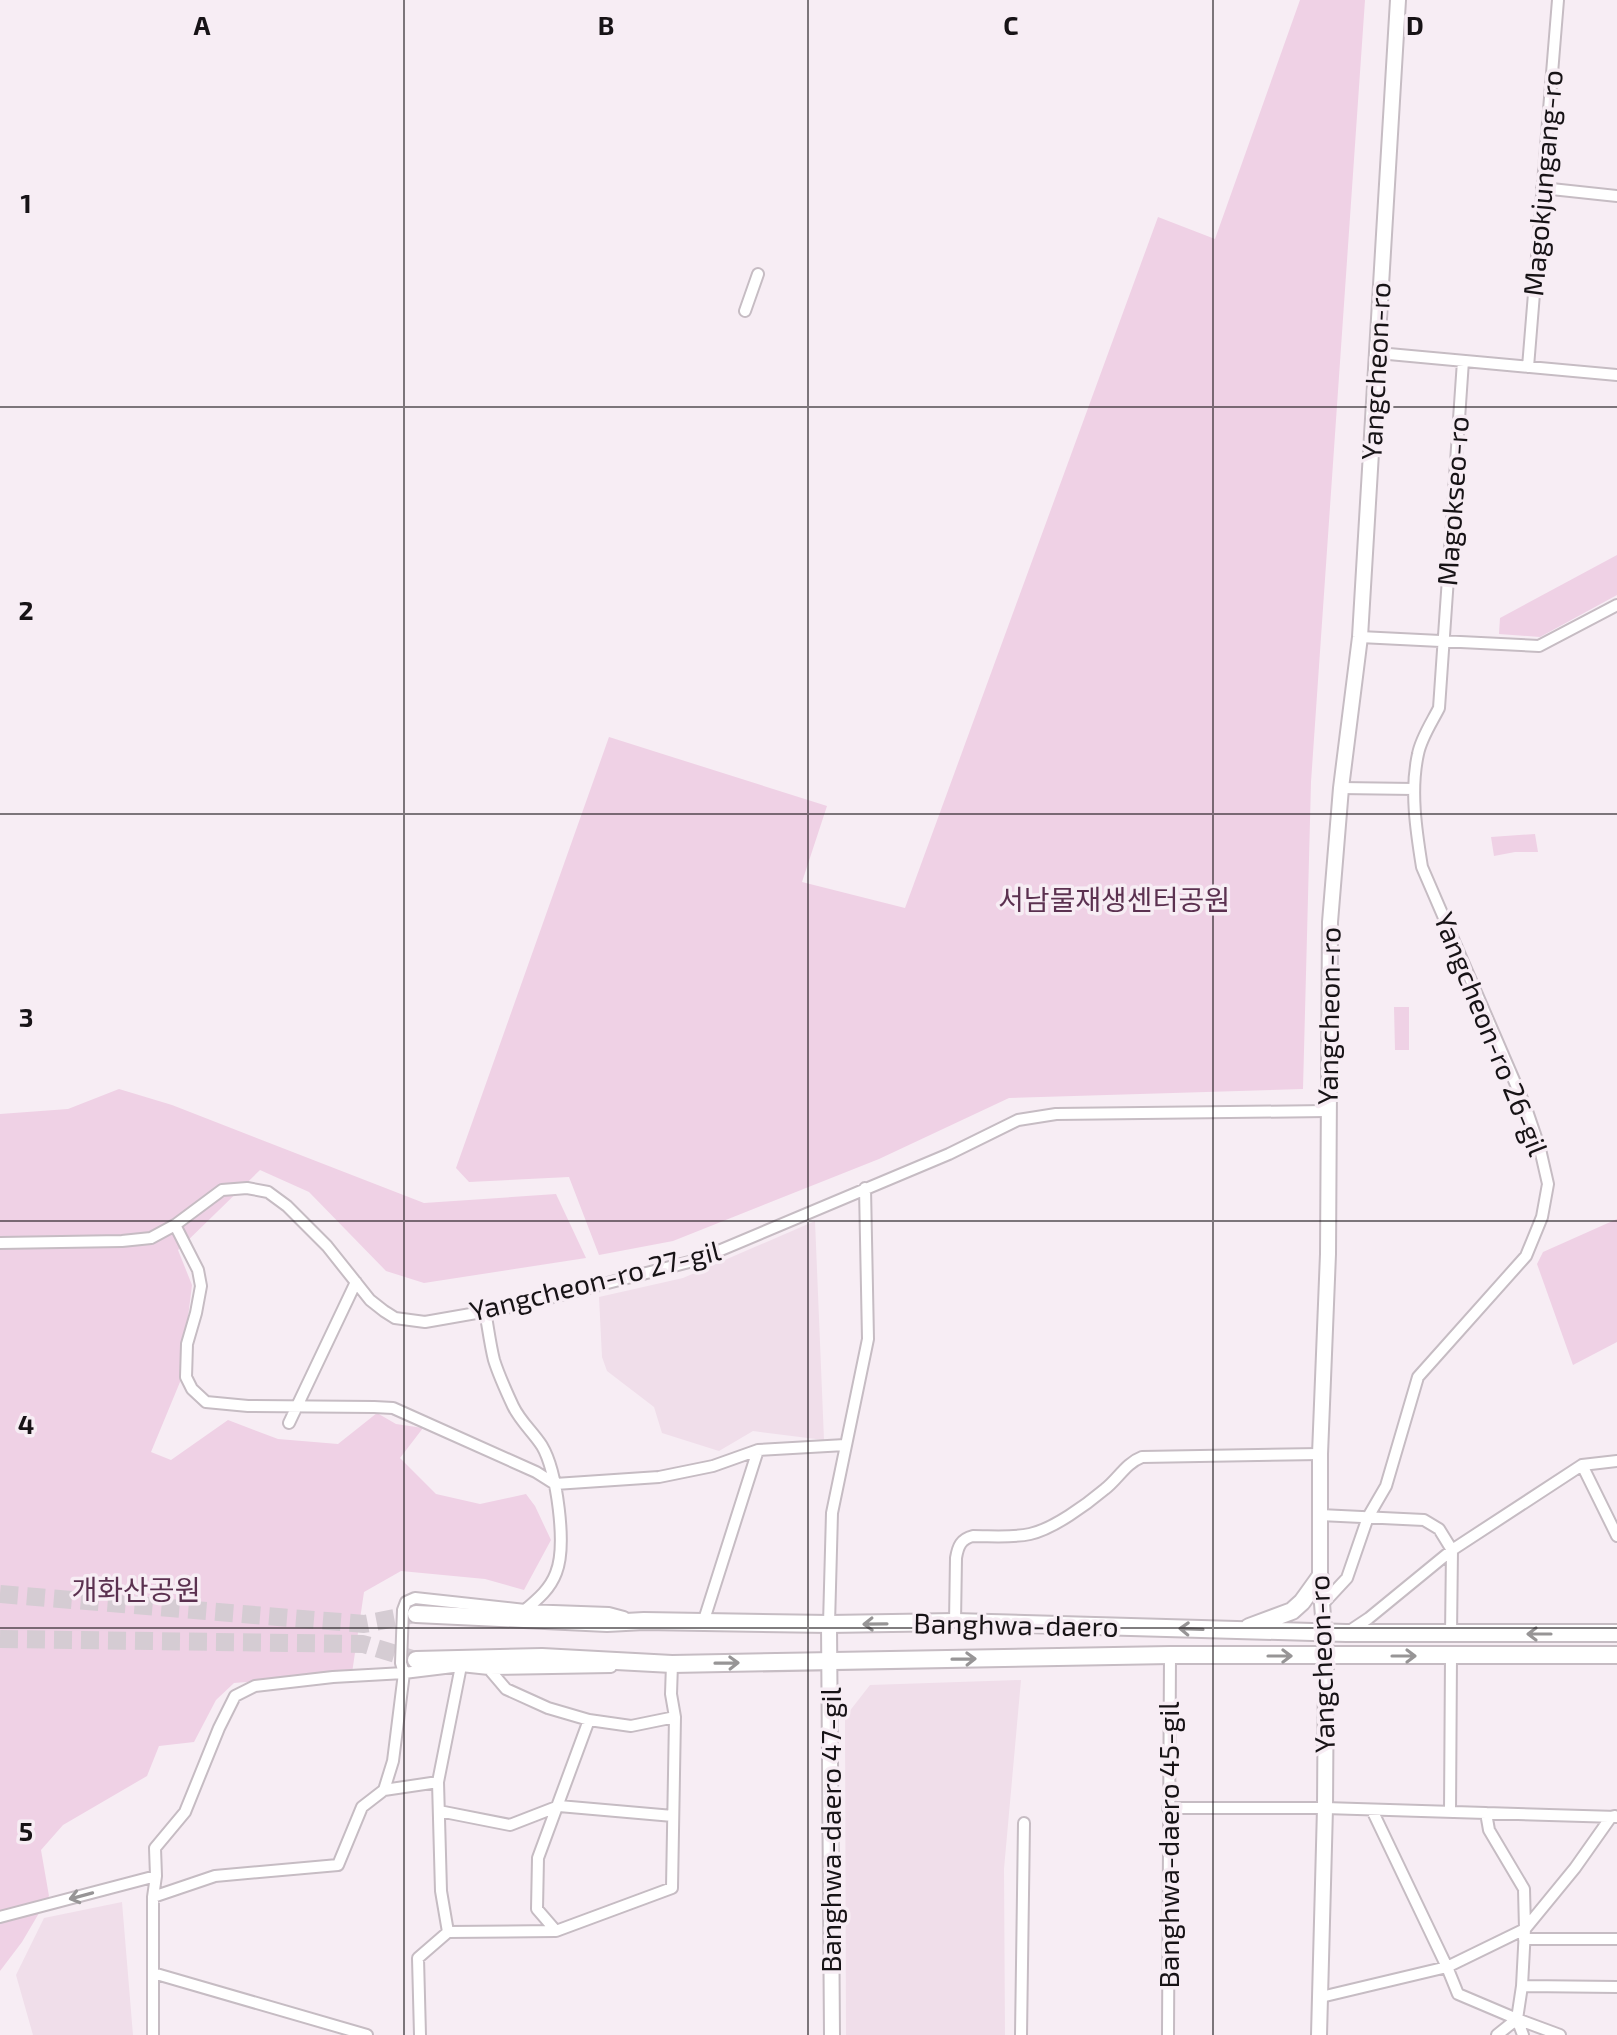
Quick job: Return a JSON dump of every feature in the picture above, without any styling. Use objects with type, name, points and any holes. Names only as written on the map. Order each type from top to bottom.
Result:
[{"type":"main road","name":"Yangcheon-ro","points":[[1319,2035],[1326,1656],[1320,1577],[1320,1454],[1328,1254],[1330,922],[1341,788],[1360,637],[1398,0]]},
{"type":"main road","points":[[1239,1631],[1292,1611],[1320,1577]]},
{"type":"main road","name":"Banghwa-daero","points":[[416,1614],[607,1623],[955,1622],[1346,1633],[1617,1633]]},
{"type":"main road","name":"Banghwa-daero 47-gil","points":[[829,1624],[832,2035]]},
{"type":"main road","name":"Banghwa-daero","points":[[416,1660],[542,1657],[672,1664],[1170,1655],[1617,1655]]},
{"type":"street","name":"Magokjungang-ro","points":[[1528,367],[1558,0]]},
{"type":"street","points":[[1542,188],[1617,196]]},
{"type":"street","points":[[745,311],[758,274]]},
{"type":"street","points":[[1378,353],[1617,375]]},
{"type":"street","name":"Magokseo-ro","points":[[1414,789],[1418,751],[1439,708],[1463,361]]},
{"type":"street","points":[[1360,637],[1539,646],[1617,605]]},
{"type":"street","points":[[1341,788],[1414,789]]},
{"type":"street","name":"Yangcheon-ro 26-gil","points":[[1321,1606],[1347,1578],[1368,1517],[1386,1486],[1418,1377],[1526,1256],[1542,1217],[1548,1184],[1526,1108],[1422,867],[1414,789]]},
{"type":"street","name":"Yangcheon-ro 27-gil","points":[[0,1243],[151,1238],[175,1225],[222,1190],[247,1188],[268,1192],[287,1206],[327,1246],[370,1300],[384,1311],[395,1318],[425,1322],[522,1305],[697,1260],[949,1154],[1018,1120],[1056,1114],[1327,1111]]},
{"type":"street","points":[[829,1624],[832,1513],[868,1339],[865,1188]]},
{"type":"street","points":[[175,1225],[198,1270],[201,1286],[187,1344],[186,1377],[192,1389],[206,1402],[248,1406],[393,1408],[536,1472],[555,1484],[659,1477],[713,1466],[758,1450],[845,1445]]},
{"type":"street","points":[[289,1423],[356,1282]]},
{"type":"street","points":[[485,1311],[494,1359],[515,1411],[548,1459],[562,1534],[557,1571],[544,1594],[525,1610]]},
{"type":"street","points":[[703,1623],[758,1450]]},
{"type":"street","points":[[955,1622],[956,1558],[962,1541],[973,1536],[1029,1535],[1044,1529],[1102,1492],[1133,1460],[1142,1457],[1320,1454]]},
{"type":"street","points":[[1346,1633],[1452,1550],[1582,1465],[1617,1461]]},
{"type":"street","points":[[1582,1465],[1617,1536]]},
{"type":"street","points":[[1320,1515],[1424,1520],[1439,1529],[1452,1550],[1451,1634]]},
{"type":"street","points":[[384,1790],[393,1761],[404,1673],[401,1663],[406,1602],[415,1598],[525,1610],[609,1613],[644,1621]]},
{"type":"street","name":"Banghwa-daero 45-gil","points":[[1168,2035],[1170,1655]]},
{"type":"street","points":[[1450,1812],[1451,1656]]},
{"type":"street","points":[[153,2035],[155,1848],[185,1812],[235,1696],[255,1686],[461,1666],[489,1669],[601,1668],[649,1664]]},
{"type":"street","points":[[420,2035],[418,1958],[448,1932],[556,1931],[672,1888],[675,1717],[671,1694],[672,1664]]},
{"type":"street","points":[[448,1932],[441,1891],[438,1782],[461,1666]]},
{"type":"street","points":[[489,1669],[506,1689],[548,1708],[589,1720],[631,1726],[675,1717]]},
{"type":"street","points":[[556,1931],[537,1909],[538,1858],[589,1720]]},
{"type":"street","points":[[153,1897],[215,1876],[338,1865],[362,1807],[384,1790],[438,1782]]},
{"type":"street","points":[[439,1811],[510,1825],[559,1806],[673,1816]]},
{"type":"street","points":[[1168,1808],[1325,1808],[1615,1816]]},
{"type":"street","points":[[1372,1810],[1458,1994],[1560,2035]]},
{"type":"street","points":[[1486,1813],[1489,1830],[1524,1889],[1522,1986],[1517,2019],[1523,2035]]},
{"type":"street","points":[[1524,1934],[1615,1816]]},
{"type":"street","points":[[1021,2035],[1024,1823]]},
{"type":"street","points":[[0,1917],[156,1876]]},
{"type":"street","points":[[1321,1997],[1447,1967],[1524,1934],[1617,1939]]},
{"type":"street","points":[[153,1973],[367,2035]]},
{"type":"street","points":[[1522,1986],[1617,1987]]},
{"type":"street","points":[[1497,2035],[1517,2019]]},
{"type":"shaded area","points":[[815,1221],[824,1440],[753,1431],[719,1451],[662,1433],[654,1407],[607,1371],[602,1357],[599,1297],[683,1278]]},
{"type":"shaded area","points":[[1021,1680],[1004,1869],[1005,2035],[846,2035],[845,1717],[870,1685]]},
{"type":"shaded area","points":[[122,1902],[133,2035],[33,2035],[16,1975],[44,1918]]},
{"type":"green space","name":"서남물재생센터공원","points":[[1300,0],[1365,0],[1311,782],[1303,1089],[1009,1098],[879,1159],[673,1241],[599,1255],[569,1177],[469,1182],[456,1168],[609,737],[827,806],[802,882],[905,908],[1158,217],[1215,239]]},
{"type":"green space","points":[[1617,555],[1617,595],[1540,637],[1499,634],[1500,618]]},
{"type":"green space","points":[[1535,834],[1538,852],[1494,856],[1491,837]]},
{"type":"green space","points":[[1394,1007],[1409,1007],[1409,1050],[1395,1050]]},
{"type":"green space","name":"개화산공원","points":[[119,1089],[172,1105],[424,1203],[556,1194],[586,1258],[424,1283],[386,1271],[309,1192],[260,1170],[178,1250],[192,1285],[180,1382],[151,1452],[171,1460],[228,1420],[278,1439],[338,1444],[377,1413],[396,1424],[423,1428],[400,1458],[436,1494],[480,1504],[526,1494],[551,1540],[524,1590],[485,1579],[401,1571],[364,1592],[352,1673],[234,1683],[216,1700],[194,1742],[159,1746],[147,1776],[63,1825],[41,1850],[49,1896],[22,1942],[0,1971],[0,1114],[68,1109]]},
{"type":"green space","points":[[1617,1219],[1617,1342],[1573,1365],[1537,1264],[1543,1252]]},
{"type":"tunnel","points":[[0,1594],[364,1624],[416,1614]]},
{"type":"tunnel","points":[[0,1639],[363,1644],[416,1660]]}]
